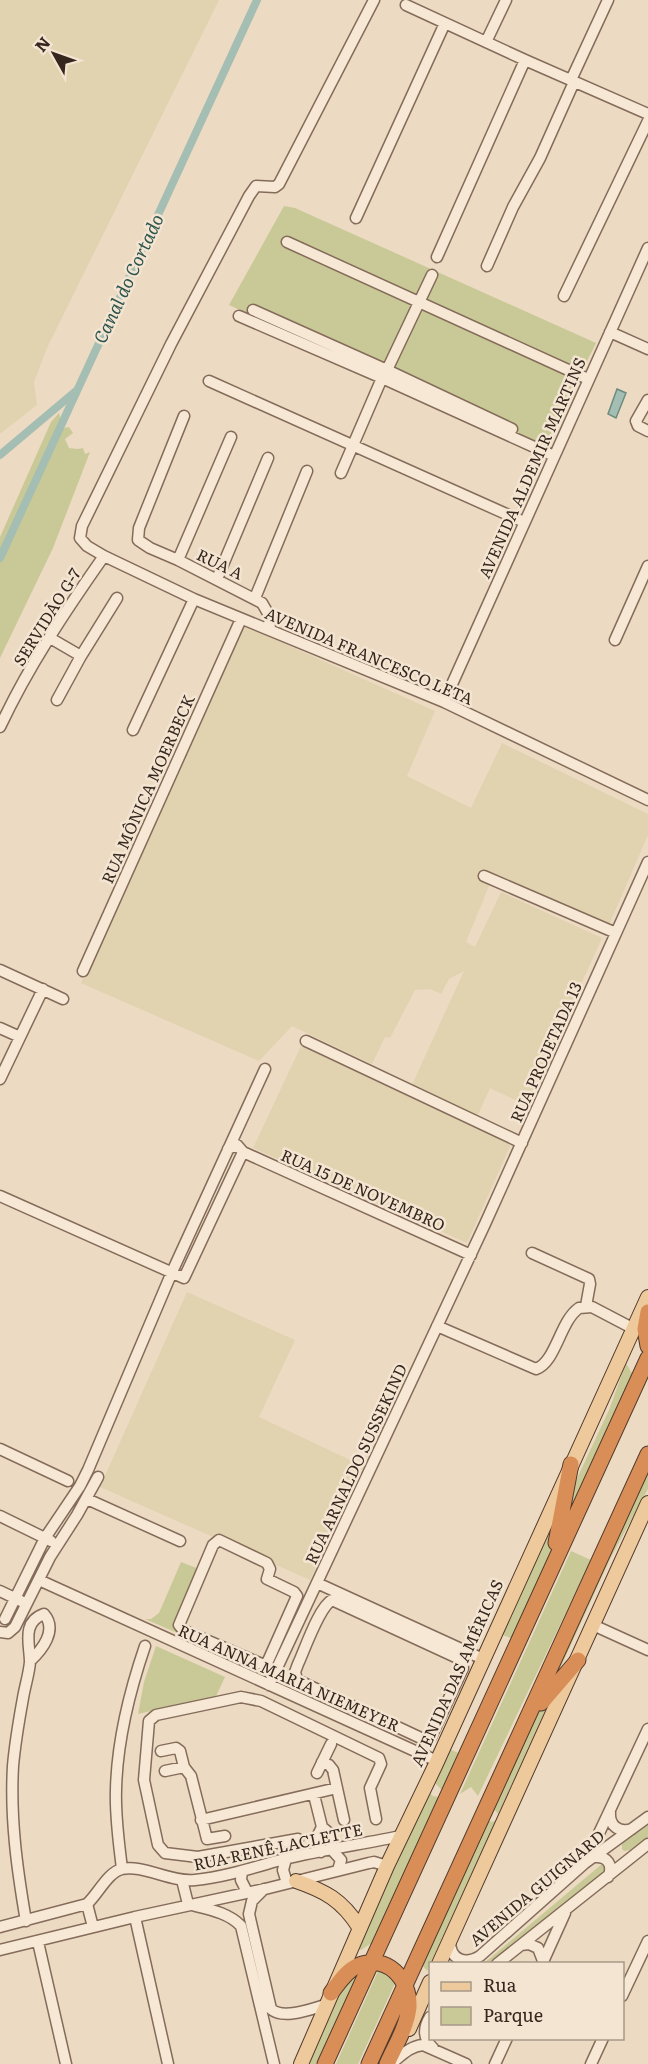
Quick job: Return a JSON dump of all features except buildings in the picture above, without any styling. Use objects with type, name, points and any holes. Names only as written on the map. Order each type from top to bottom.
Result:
[{"type":"highway","points":[[648,1312],[645,1329],[648,1346]]},
{"type":"highway","points":[[325,2064],[648,1358]]},
{"type":"highway","points":[[369,2064],[648,1454]]},
{"type":"highway","points":[[551,1568],[571,1464]]},
{"type":"highway","points":[[529,1717],[578,1660]]},
{"type":"highway","points":[[328,1999],[349,1972],[357,1966],[378,1964],[393,1970],[406,1984],[409,1995],[408,2019],[387,2064]]},
{"type":"main road","name":"AVENIDA DAS AMÉRICAS","points":[[301,2064],[359,1927],[648,1297]]},
{"type":"main road","points":[[440,1962],[648,1503]]},
{"type":"main road","points":[[291,1882],[311,1887],[336,1899],[359,1927]]},
{"type":"main road","points":[[392,2064],[429,1984]]},
{"type":"street","name":"AVENIDA FRANCESCO LETA","points":[[374,0],[279,184],[275,187],[256,186],[249,196],[171,344],[82,526],[80,538],[87,546],[104,556],[194,599],[444,702],[648,800]]},
{"type":"street","points":[[486,42],[506,0]]},
{"type":"street","points":[[487,266],[513,207],[543,151],[608,0]]},
{"type":"street","points":[[406,5],[648,114]]},
{"type":"street","points":[[356,218],[445,23]]},
{"type":"street","points":[[436,257],[525,60]]},
{"type":"street","points":[[564,296],[648,121]]},
{"type":"street","points":[[287,242],[588,379]]},
{"type":"street","name":"AVENIDA ALDEMIR MARTINS","points":[[444,702],[648,248]]},
{"type":"street","points":[[341,473],[432,275]]},
{"type":"street","points":[[253,310],[554,456]]},
{"type":"street","points":[[239,316],[385,374],[545,445]]},
{"type":"street","points":[[610,332],[648,349]]},
{"type":"street","points":[[209,381],[524,522]]},
{"type":"street","points":[[648,400],[636,421],[638,426],[648,431]]},
{"type":"street","name":"RUA A","points":[[184,416],[139,528],[138,540],[150,548],[255,598],[267,609],[270,630]]},
{"type":"street","points":[[178,560],[231,437]]},
{"type":"street","points":[[217,579],[268,458]]},
{"type":"street","points":[[255,598],[307,471]]},
{"type":"street","name":"SERVIDÃO G-7","points":[[0,728],[11,704],[50,638],[104,556]]},
{"type":"street","points":[[615,640],[648,566]]},
{"type":"street","points":[[57,700],[117,598]]},
{"type":"street","points":[[133,730],[194,599]]},
{"type":"street","name":"RUA MÔNICA MOERBECK","points":[[83,971],[241,620]]},
{"type":"street","points":[[50,638],[81,656]]},
{"type":"street","name":"RUA PROJETADA 13","points":[[471,1255],[648,862]]},
{"type":"street","points":[[484,876],[616,933]]},
{"type":"street","points":[[0,970],[63,999]]},
{"type":"street","points":[[0,1079],[43,989]]},
{"type":"street","points":[[0,1028],[20,1037]]},
{"type":"street","points":[[306,1041],[522,1143]]},
{"type":"street","points":[[5,1619],[45,1538],[88,1470],[172,1272],[265,1069]]},
{"type":"street","points":[[0,1196],[184,1278],[243,1152],[237,1145],[228,1149]]},
{"type":"street","name":"RUA 15 DE NOVEMBRO","points":[[243,1152],[471,1255]]},
{"type":"street","points":[[532,1253],[589,1278],[586,1306]]},
{"type":"street","name":"RUA ARNALDO SUSSEKIND","points":[[269,1685],[290,1642],[299,1608],[317,1583],[471,1255]]},
{"type":"street","points":[[437,1326],[536,1369],[545,1363],[573,1312],[586,1306],[634,1329]]},
{"type":"street","points":[[0,1449],[68,1481]]},
{"type":"street","points":[[0,1632],[12,1631],[57,1544],[87,1499],[98,1477]]},
{"type":"street","points":[[87,1499],[180,1541]]},
{"type":"street","points":[[0,1516],[57,1544]]},
{"type":"street","points":[[219,1540],[267,1563],[270,1569],[267,1580],[296,1594],[299,1608],[264,1665],[183,1630],[179,1625],[213,1545],[219,1540]]},
{"type":"street","name":"RUA ANNA MARIA NIEMEYER","points":[[39,1580],[437,1761]]},
{"type":"street","points":[[317,1583],[483,1659]]},
{"type":"street","points":[[0,1592],[27,1604]]},
{"type":"street","points":[[332,1600],[459,1657],[464,1663],[433,1734],[423,1739],[300,1683],[295,1677],[295,1672],[305,1648],[326,1603],[332,1600]]},
{"type":"street","points":[[593,1625],[648,1650]]},
{"type":"street","points":[[290,1642],[305,1648]]},
{"type":"street","points":[[0,1927],[87,1904],[112,1875],[122,1869],[116,1816],[118,1764],[127,1707],[145,1646]]},
{"type":"street","points":[[26,1921],[17,1865],[12,1811],[17,1727],[30,1661]]},
{"type":"street","points":[[298,1839],[198,1857],[165,1853],[158,1845],[144,1780],[148,1721],[156,1715],[241,1697],[261,1701],[379,1758],[381,1764],[369,1793],[376,1819]]},
{"type":"street","points":[[585,1863],[648,1729]]},
{"type":"street","points":[[317,1773],[331,1744]]},
{"type":"street","points":[[161,1751],[179,1749],[184,1767],[191,1776],[207,1839],[225,1836]]},
{"type":"street","points":[[322,1762],[331,1767],[344,1820]]},
{"type":"street","points":[[165,1771],[184,1767]]},
{"type":"street","points":[[201,1820],[337,1788]]},
{"type":"street","points":[[314,1795],[321,1827],[318,1835],[321,1852]]},
{"type":"street","points":[[610,1808],[609,1815],[614,1827],[626,1831],[633,1829]]},
{"type":"street","name":"AVENIDA GUIGNARD","points":[[450,1941],[452,1953],[459,1962],[480,1956],[585,1863],[648,1817]]},
{"type":"street","points":[[321,1827],[328,1832],[333,1850],[341,1860],[338,1870]]},
{"type":"street","name":"RUA RENÊ LACLETTE","points":[[122,1869],[133,1869],[182,1880],[197,1880],[401,1836]]},
{"type":"street","points":[[621,1838],[617,1843],[617,1848],[623,1856],[629,1856],[646,1846]]},
{"type":"street","name":"AVENIDA GUIGNARD","points":[[500,1962],[646,1846]]},
{"type":"street","points":[[595,1857],[600,1856],[609,1862],[611,1867],[608,1876]]},
{"type":"street","points":[[286,1859],[283,1870],[291,1882]]},
{"type":"street","points":[[0,1950],[338,1870],[374,1863],[387,1866]]},
{"type":"street","points":[[242,1871],[241,1880],[247,1892]]},
{"type":"street","points":[[182,1880],[188,1904]]},
{"type":"street","points":[[265,1889],[252,1901],[249,1914],[269,2004],[275,2013],[280,2014],[308,2010],[328,1999]]},
{"type":"street","points":[[87,1904],[93,1927]]},
{"type":"street","points":[[188,1904],[224,1914],[241,1926],[274,2064]]},
{"type":"street","points":[[543,1962],[566,1910]]},
{"type":"street","points":[[135,1917],[168,2064]]},
{"type":"street","points":[[624,1992],[648,1941]]},
{"type":"street","points":[[38,1942],[66,2064]]},
{"type":"street","points":[[520,1946],[530,1944],[538,1948],[543,1962]]},
{"type":"street","points":[[407,2032],[429,2017]]},
{"type":"street","points":[[429,2019],[425,2032],[429,2044],[466,2064]]},
{"type":"street","points":[[495,2064],[506,2040]]},
{"type":"street","points":[[591,2064],[602,2040]]},
{"type":"street","points":[[392,2064],[417,2045],[434,2048]]},
{"type":"shaded area","points":[[0,0],[219,0],[47,348],[34,382],[37,405],[0,434]]},
{"type":"shaded area","points":[[617,389],[626,393],[616,418],[608,414]]},
{"type":"shaded area","points":[[243,625],[435,711],[407,776],[471,808],[502,743],[648,814],[648,835],[609,925],[505,879],[491,881],[466,942],[475,947],[501,892],[602,938],[526,1105],[490,1088],[477,1117],[411,1087],[464,971],[449,979],[441,994],[430,989],[415,990],[390,1038],[385,1037],[372,1064],[292,1026],[259,1061],[81,983]]},
{"type":"shaded area","points":[[301,1046],[511,1144],[467,1243],[253,1148]]},
{"type":"shaded area","points":[[187,1292],[295,1340],[259,1417],[363,1466],[310,1580],[100,1487]]},
{"type":"green space","points":[[284,206],[295,208],[596,343],[544,448],[229,305]]},
{"type":"green space","points":[[59,413],[63,428],[69,427],[73,433],[65,439],[69,448],[83,448],[85,454],[90,452],[53,548],[0,658],[0,537],[51,422]]},
{"type":"green space","points":[[626,1363],[631,1372],[639,1371],[563,1536],[573,1487],[609,1410]]},
{"type":"green space","points":[[648,1464],[648,1489],[610,1559],[552,1686],[541,1699]]},
{"type":"green space","points":[[561,1505],[551,1551],[536,1584],[528,1610],[511,1638],[500,1634]]},
{"type":"green space","points":[[571,1551],[591,1560],[478,1796],[471,1787],[460,1794]]},
{"type":"green space","points":[[181,1562],[199,1569],[179,1633],[182,1635],[145,1619],[151,1619],[159,1613]]},
{"type":"green space","points":[[156,1646],[225,1677],[216,1696],[138,1714],[144,1682]]},
{"type":"green space","points":[[550,1701],[498,1814],[495,1810],[489,1812],[538,1712]]},
{"type":"green space","points":[[449,1749],[463,1755],[443,1791],[434,1782]]},
{"type":"green space","points":[[429,1792],[439,1797],[374,1946],[370,1944],[361,1950],[358,1949]]},
{"type":"green space","points":[[486,1818],[491,1822],[497,1820],[431,1962],[429,1962],[427,1971],[423,1966],[418,1966]]},
{"type":"green space","points":[[648,1822],[648,1837],[630,1850],[624,1851],[622,1844]]},
{"type":"green space","points":[[602,1864],[606,1864],[606,1874],[492,1962],[485,1962]]},
{"type":"green space","points":[[379,1969],[396,1981],[358,2064],[336,2064]]},
{"type":"green space","points":[[363,1970],[316,2064],[307,2064],[335,1999],[352,1978]]},
{"type":"waterway","name":"Canal do Cortado","points":[[0,558],[257,0]]},
{"type":"waterway","points":[[0,455],[76,391]]}]
